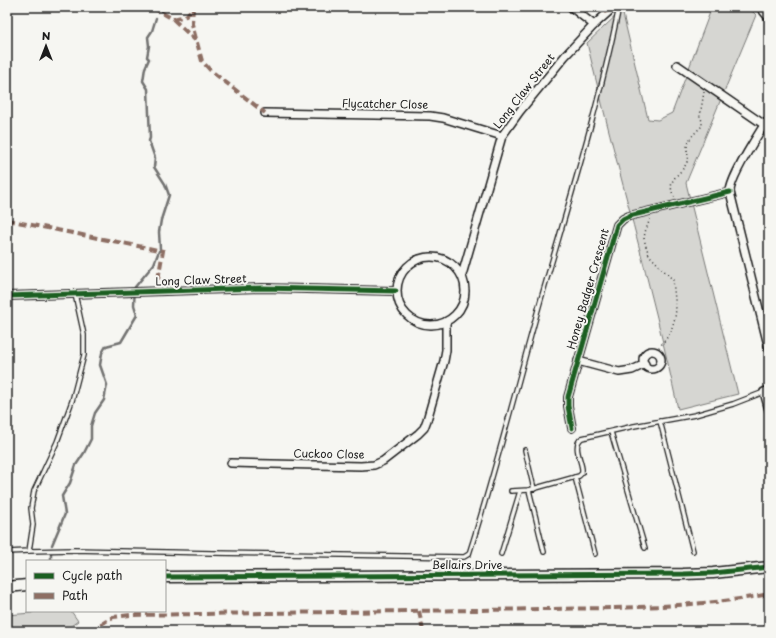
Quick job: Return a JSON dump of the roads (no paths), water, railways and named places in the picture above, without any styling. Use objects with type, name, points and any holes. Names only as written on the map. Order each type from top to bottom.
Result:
[{"type":"street","points":[[571,7],[594,25]]},
{"type":"street","name":"Long Claw Street","points":[[462,275],[502,136],[520,111],[565,56],[594,25],[614,7]]},
{"type":"street","points":[[760,7],[769,18]]},
{"type":"street","points":[[677,65],[767,124],[732,183],[730,192],[767,329],[769,349]]},
{"type":"street","name":"Flycatcher Close","points":[[265,113],[430,116],[443,118],[502,136]]},
{"type":"street","name":"Honey Badger Crescent","points":[[572,428],[568,397],[616,228],[620,221],[626,217],[648,211],[730,192]]},
{"type":"street","points":[[434,256],[446,259],[455,266],[462,275],[466,293],[464,302],[454,317],[446,322],[435,325],[424,324],[413,320],[404,312],[398,302],[396,291],[398,280],[404,270],[412,262],[423,257],[434,256]]},
{"type":"street","name":"Long Claw Street","points":[[7,296],[262,288],[396,291]]},
{"type":"street","name":"Cuckoo Close","points":[[231,463],[361,466],[374,465],[383,461],[418,434],[426,424],[446,350],[446,322]]},
{"type":"street","points":[[650,351],[656,352],[660,356],[660,364],[655,368],[652,369],[645,364],[643,359],[650,351]]},
{"type":"street","points":[[578,361],[619,372],[632,370],[645,364]]},
{"type":"street","points":[[767,391],[769,410]]},
{"type":"street","name":"Bellairs Drive","points":[[166,577],[683,574],[713,573],[769,567]]},
{"type":"street","points":[[7,587],[26,585]]},
{"type":"lane","points":[[7,552],[74,550],[213,554],[464,556],[469,554],[491,482],[589,131],[619,7]]},
{"type":"lane","points":[[29,551],[33,525],[31,508],[34,492],[60,435],[72,401],[84,355],[84,335],[75,294]]},
{"type":"lane","points":[[511,491],[520,492],[534,489],[575,477],[580,474],[582,469],[577,448],[578,442],[582,438],[704,413],[767,391]]},
{"type":"lane","points":[[660,421],[693,551]]},
{"type":"lane","points":[[611,432],[645,548]]},
{"type":"lane","points":[[525,450],[534,489]]},
{"type":"lane","points":[[575,477],[595,554]]},
{"type":"lane","points":[[529,490],[544,552]]},
{"type":"lane","points":[[501,554],[520,492]]},
{"type":"waterway","points":[[162,11],[163,7]]},
{"type":"waterway","points":[[156,18],[152,31],[148,37],[149,46],[147,57],[149,59],[145,68],[143,81],[148,89],[149,141],[155,158],[154,167],[165,184],[169,195],[161,220],[159,232],[160,249]]},
{"type":"waterway","points":[[52,545],[65,514],[62,496],[70,483],[76,465],[91,439],[91,426],[95,413],[104,400],[107,385],[100,365],[102,353],[106,346],[121,342],[137,315],[134,305],[135,287],[154,264],[159,251]]},
{"type":"waterway","points":[[51,552],[51,560]]}]
